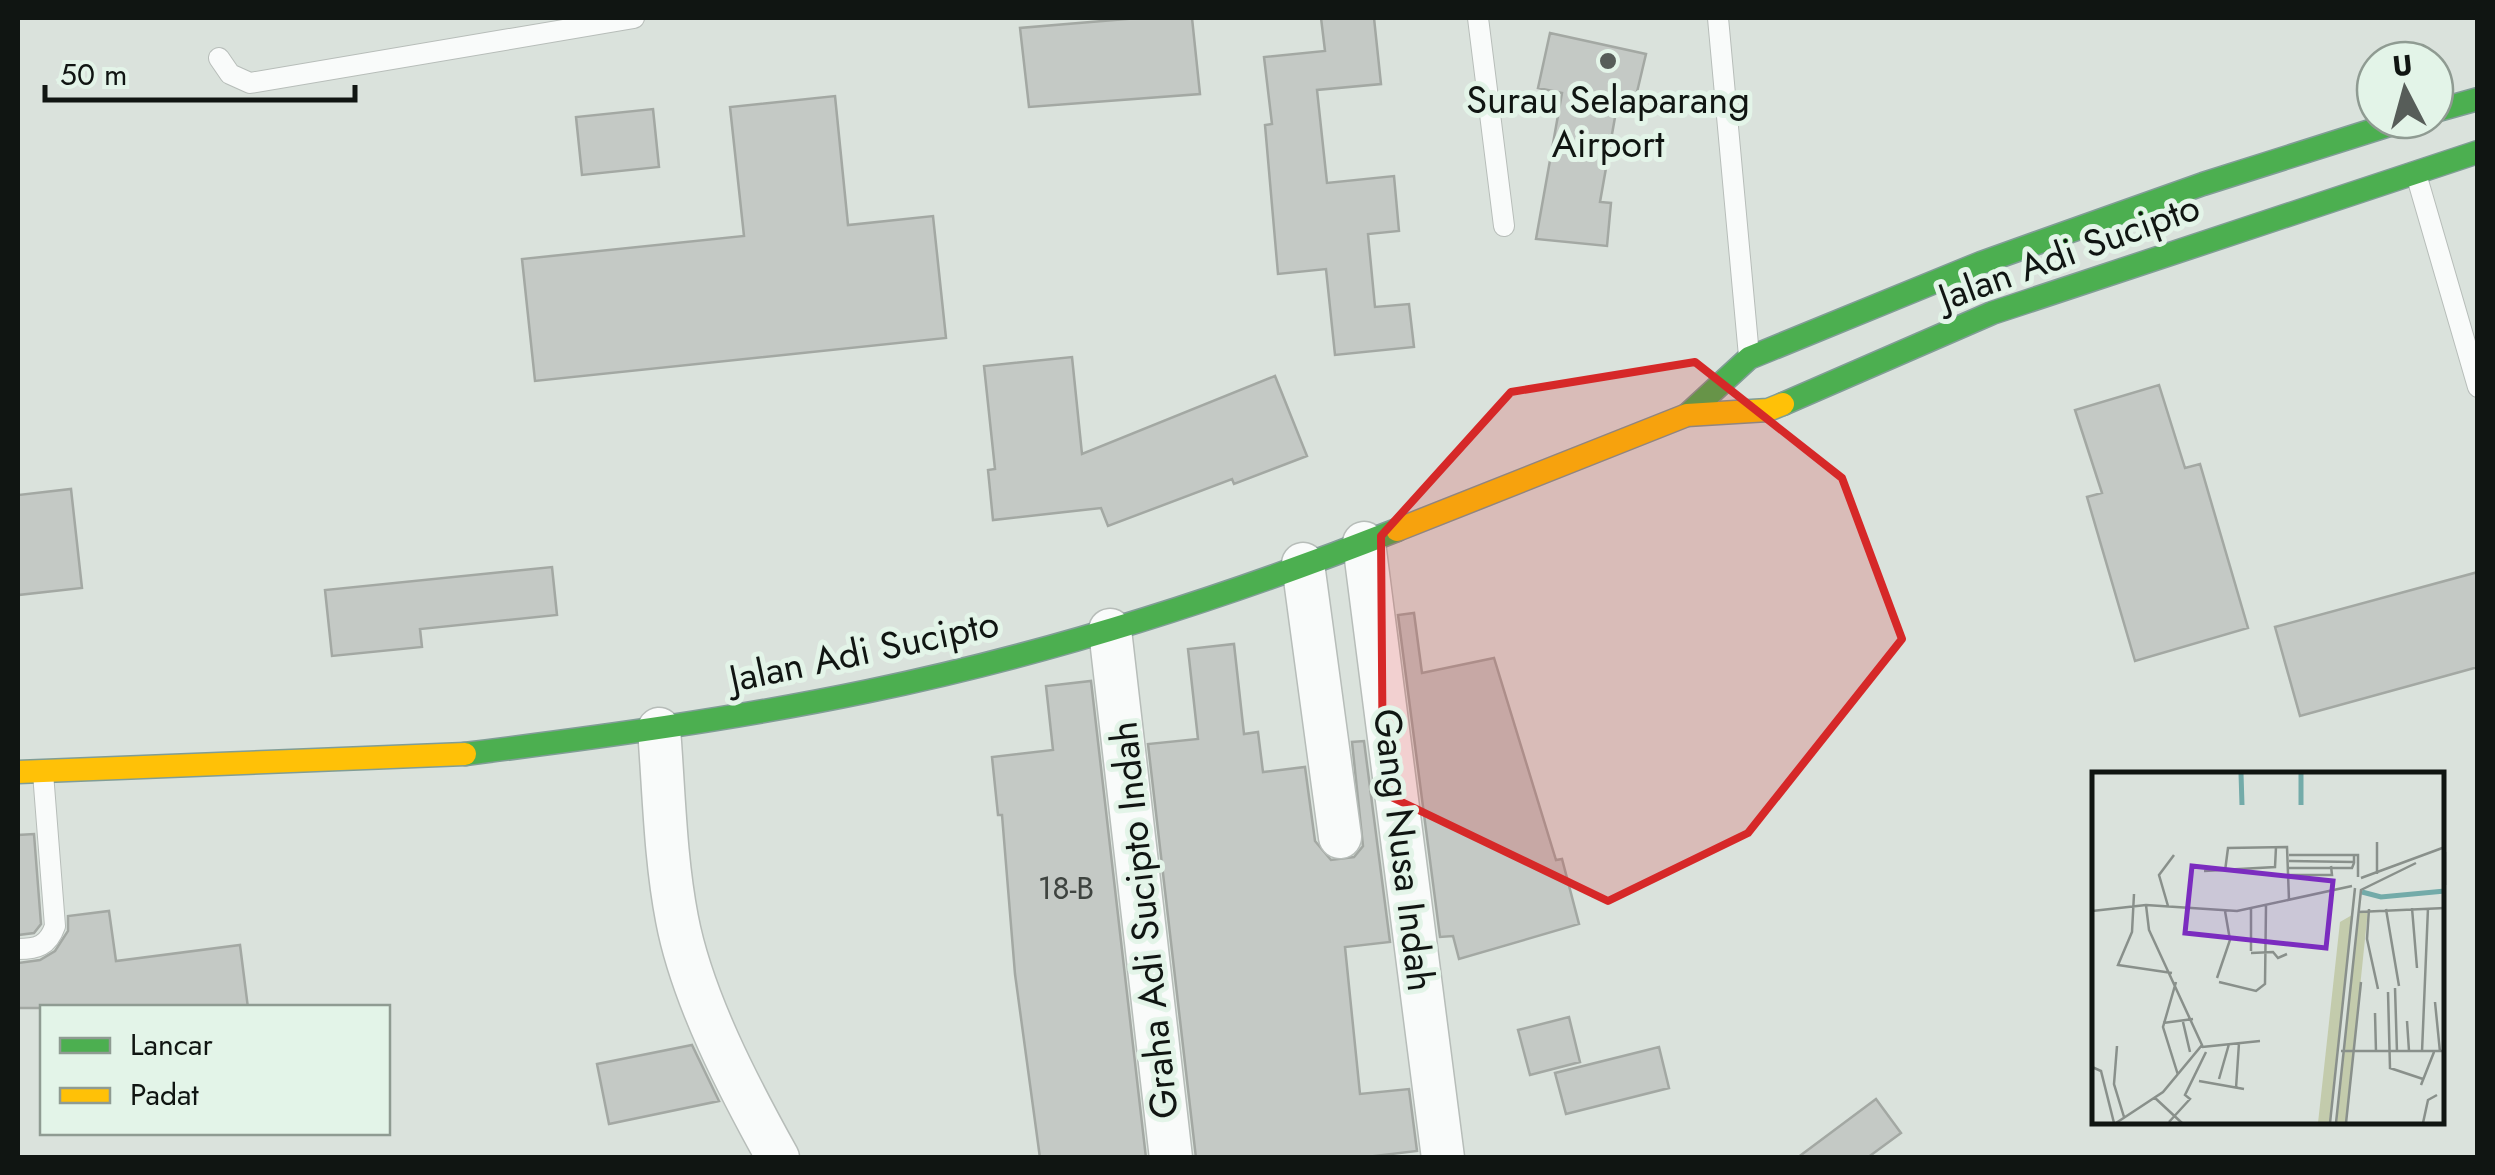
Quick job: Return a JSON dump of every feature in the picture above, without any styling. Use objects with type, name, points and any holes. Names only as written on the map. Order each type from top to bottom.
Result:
[{"type":"highway","name":"Jalan Adi Sucipto","points":[[18,772],[439,757],[659,730],[870,691],[1113,653],[1302,564],[1364,543],[1759,384],[2000,257],[2203,184],[2355,136]]},
{"type":"highway","name":"Jalan Adi Sucipto","points":[[1687,415],[1759,384],[1992,313],[2478,152]]},
{"type":"street","name":"Gang Nusa Indah","points":[[1364,543],[1443,1158]]},
{"type":"street","points":[[1302,564],[1340,837]]},
{"type":"street","name":"Graha Adi Sucipto Indah","points":[[1113,653],[1171,1158]]},
{"type":"street","points":[[659,730],[670,867],[685,955],[754,1116],[778,1158]]},
{"type":"lane","points":[[220,58],[230,74],[250,82],[581,22],[634,18]]},
{"type":"lane","points":[[1478,18],[1504,226]]},
{"type":"lane","points":[[1718,18],[1759,384]]},
{"type":"lane","points":[[2416,172],[2478,387]]},
{"type":"lane","points":[[18,949],[36,949],[50,939],[54,926],[42,771]]},
{"type":"highlighted area","points":[[1695,362],[1842,478],[1902,639],[1748,833],[1608,901],[1383,793],[1381,536],[1511,392]]},
{"type":"building","points":[[1138,18],[1192,18],[1200,94],[1029,107],[1020,28]]},
{"type":"building","points":[[1321,18],[1374,18],[1381,84],[1317,90],[1327,183],[1394,176],[1399,231],[1368,234],[1375,307],[1409,304],[1414,347],[1335,355],[1326,269],[1278,274],[1265,125],[1272,124],[1264,57],[1325,51]]},
{"type":"building","points":[[1550,33],[1646,54],[1633,109],[1617,106],[1600,202],[1611,203],[1607,246],[1536,239],[1562,93],[1538,88]]},
{"type":"building","points":[[835,96],[848,225],[933,216],[946,338],[535,381],[522,259],[744,236],[730,107]]},
{"type":"building","points":[[653,109],[659,167],[582,175],[576,117]]},
{"type":"building","points":[[1072,357],[1082,454],[1275,376],[1307,456],[1234,484],[1232,479],[1108,526],[1101,508],[993,520],[988,470],[995,469],[984,366]]},
{"type":"building","points":[[2159,385],[2185,468],[2200,464],[2248,628],[2135,661],[2087,497],[2102,493],[2075,410]]},
{"type":"building","points":[[71,489],[82,588],[18,595],[18,495]]},
{"type":"building","points":[[552,567],[557,615],[420,629],[422,647],[332,656],[325,590]]},
{"type":"building","points":[[2478,572],[2478,667],[2300,716],[2275,627]]},
{"type":"building","points":[[1414,613],[1422,673],[1494,658],[1556,860],[1562,859],[1579,924],[1459,959],[1453,936],[1440,937],[1398,615]]},
{"type":"building","points":[[1234,644],[1244,734],[1258,732],[1263,772],[1305,767],[1315,841],[1331,860],[1354,857],[1363,846],[1352,742],[1364,741],[1390,942],[1345,947],[1360,1094],[1409,1089],[1417,1151],[1358,1158],[1196,1158],[1148,744],[1198,739],[1188,649]]},
{"type":"building","points":[[1091,681],[1146,1158],[1040,1158],[1015,974],[1002,815],[998,815],[992,757],[1053,750],[1046,686]]},
{"type":"building","points":[[34,834],[41,924],[34,933],[18,935],[18,835]]},
{"type":"building","points":[[109,911],[116,961],[240,945],[248,1005],[18,1008],[18,963],[40,960],[55,951],[68,931],[68,916]]},
{"type":"building","points":[[1569,1017],[1580,1062],[1530,1075],[1518,1030]]},
{"type":"building","points":[[692,1045],[719,1101],[609,1124],[597,1064]]},
{"type":"building","points":[[1659,1047],[1669,1088],[1566,1114],[1555,1073]]},
{"type":"building","points":[[1876,1099],[1901,1133],[1867,1158],[1797,1158]]},
{"type":"traffic: fast","points":[[2455,105],[2478,99]]},
{"type":"traffic: fast","points":[[1687,415],[1749,358],[1981,263],[2203,184],[2355,136]]},
{"type":"traffic: fast","points":[[1783,404],[1992,313],[2478,152]]},
{"type":"traffic: fast","points":[[465,754],[718,719],[1003,660],[1136,622],[1397,530]]},
{"type":"traffic: slow","points":[[1397,530],[1687,415],[1768,410],[1783,404]]},
{"type":"traffic: slow","points":[[18,772],[465,754]]},
{"type":"place","name":"Surau Selaparang Airport","points":[[1608,61]]}]
